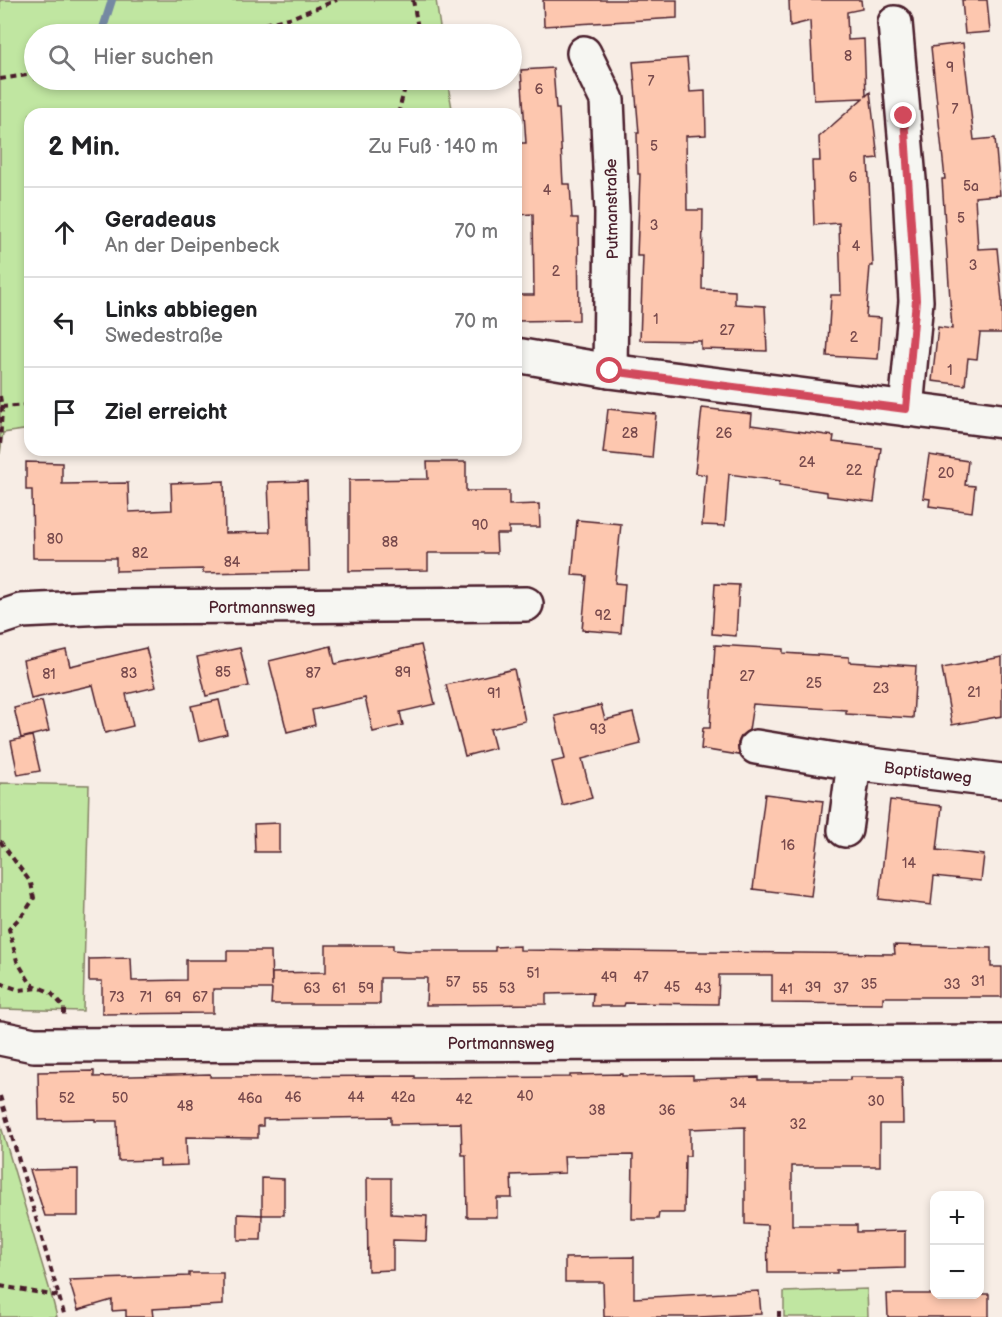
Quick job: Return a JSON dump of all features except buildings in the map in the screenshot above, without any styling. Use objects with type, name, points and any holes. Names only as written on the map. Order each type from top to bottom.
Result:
[{"type":"street","points":[[895,23],[910,191],[916,300],[906,409]]},
{"type":"street","name":"Putmanstraße","points":[[585,53],[607,100],[612,213],[610,371]]},
{"type":"street","points":[[522,356],[610,371],[1002,421]]},
{"type":"street","name":"Portmannsweg","points":[[0,618],[21,611],[106,607],[526,604]]},
{"type":"street","name":"Baptistaweg","points":[[756,747],[854,763],[1002,781]]},
{"type":"street","points":[[845,830],[854,763]]},
{"type":"street","name":"Portmannsweg","points":[[0,1038],[34,1045],[1002,1042]]},
{"type":"path","points":[[265,24],[293,17],[337,0]]},
{"type":"path","points":[[413,0],[417,24]]},
{"type":"path","points":[[0,79],[24,75]]},
{"type":"path","points":[[400,108],[404,90]]},
{"type":"path","points":[[0,396],[0,445]]},
{"type":"path","points":[[1,407],[24,405]]},
{"type":"path","points":[[0,841],[31,883],[34,898],[26,912],[9,929],[17,961],[31,984],[50,992],[64,1006],[64,1045]]},
{"type":"path","points":[[0,984],[19,990],[41,988]]},
{"type":"path","points":[[0,1096],[65,1317]]},
{"type":"path","points":[[0,1286],[59,1296]]},
{"type":"path","points":[[779,1311],[779,1317]]},
{"type":"green space","points":[[0,0],[436,0],[440,24],[24,24],[24,90],[449,90],[452,108],[24,108],[24,430],[3,433],[0,454]]},
{"type":"green space","points":[[0,783],[89,785],[83,1011],[0,1009]]},
{"type":"green space","points":[[0,1123],[53,1301],[57,1317],[0,1317]]},
{"type":"green space","points":[[867,1289],[868,1317],[784,1317],[784,1292]]},
{"type":"waterway","points":[[104,24],[112,0]]},
{"type":"route","points":[[610,371],[906,409],[916,300],[904,116]]}]
